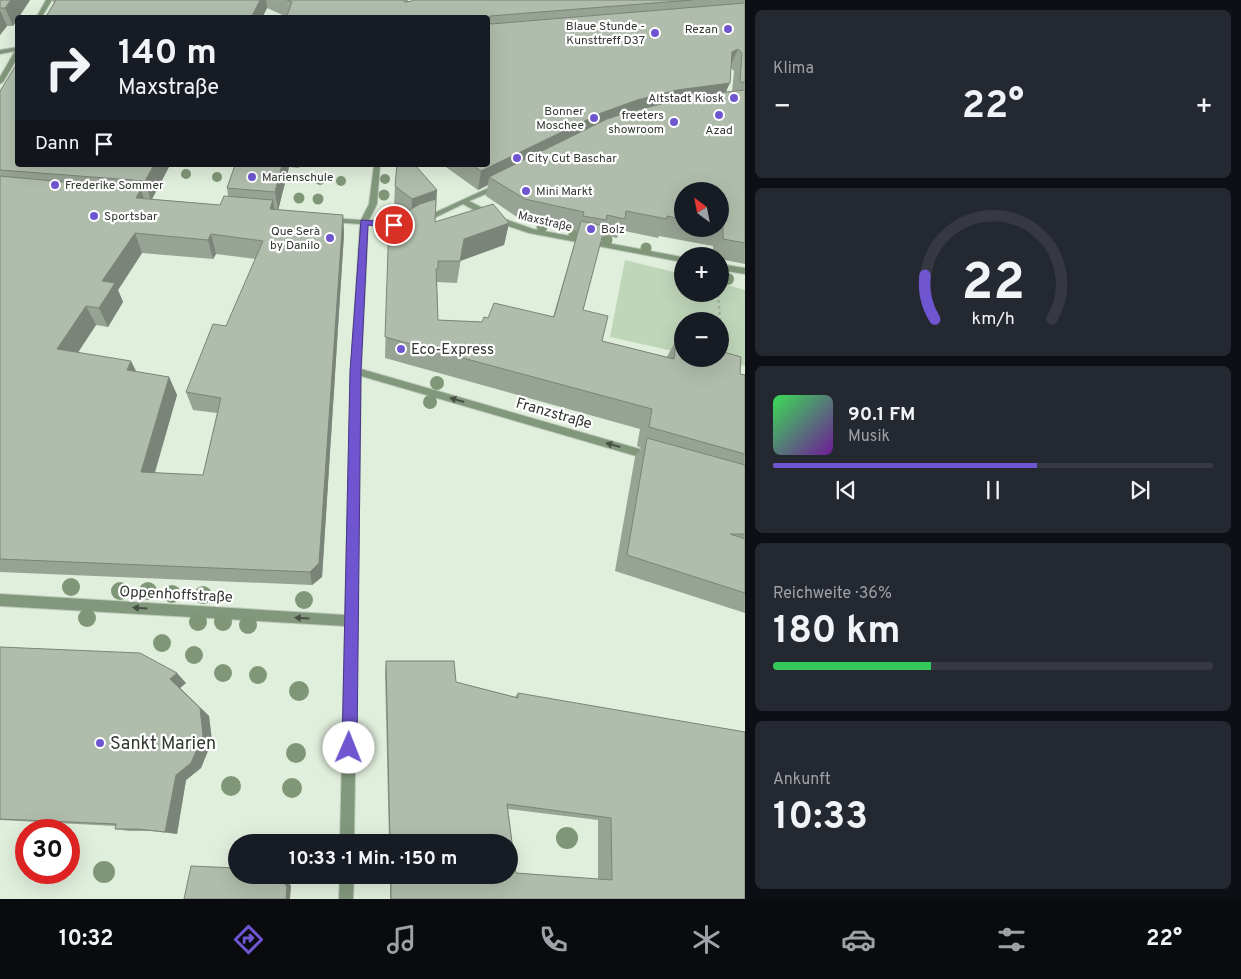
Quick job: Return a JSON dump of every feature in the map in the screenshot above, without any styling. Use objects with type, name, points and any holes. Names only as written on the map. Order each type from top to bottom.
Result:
[{"type":"street","points":[[40,15],[49,0]]},
{"type":"street","points":[[0,52],[15,50]]},
{"type":"street","points":[[0,82],[15,55]]},
{"type":"street","points":[[347,834],[356,371],[364,222],[372,204],[377,167]]},
{"type":"street","points":[[415,223],[465,202],[500,184]]},
{"type":"street","name":"Maxstraße","points":[[465,202],[499,220],[532,231],[674,258]]},
{"type":"street","points":[[320,219],[407,226]]},
{"type":"street","points":[[729,268],[745,271]]},
{"type":"street","name":"Franzstraße","points":[[356,371],[658,458]]},
{"type":"street","name":"Oppenhoffstraße","points":[[0,600],[351,621]]},
{"type":"street","points":[[346,884],[346,899]]},
{"type":"green space","points":[[625,260],[674,272],[674,302],[729,302],[729,286],[745,290],[745,366],[729,363],[729,312],[674,312],[674,351],[610,337]]},
{"type":"building","points":[[0,0],[11,0],[5,8],[0,8]]},
{"type":"building","points":[[56,0],[260,0],[252,15],[47,15]]},
{"type":"building","points":[[287,0],[403,0],[405,2],[412,0],[692,0],[490,16],[287,15],[292,2]]},
{"type":"building","points":[[745,3],[745,82],[740,82],[742,53],[738,49],[732,52],[730,83],[677,90],[637,100],[601,113],[490,167],[490,23]]},
{"type":"building","points":[[15,67],[15,167],[153,167],[145,181],[0,170],[0,91]]},
{"type":"building","points":[[745,90],[745,243],[723,239],[729,238],[729,182],[674,182],[674,217],[667,216],[667,219],[626,211],[625,219],[607,215],[606,220],[583,216],[584,212],[525,199],[489,177],[607,119],[698,95]]},
{"type":"building","points":[[234,167],[281,167],[275,192],[227,188]]},
{"type":"building","points":[[397,167],[417,167],[437,190],[412,199],[395,186]]},
{"type":"building","points":[[475,167],[489,167],[481,171]]},
{"type":"building","points":[[0,176],[141,189],[136,198],[220,205],[224,196],[273,200],[270,209],[343,215],[319,563],[310,572],[0,559]],"holes":[[[135,233],[208,240],[211,234],[263,241],[226,326],[213,324],[186,392],[221,398],[203,475],[141,472],[169,377],[127,370],[131,361],[57,349],[86,306],[99,308],[115,283],[102,281]]]},
{"type":"building","points":[[436,199],[435,222],[493,204],[509,223],[464,239],[460,261],[438,261],[438,269],[436,269],[438,320],[482,322],[484,317],[488,318],[494,303],[554,317],[581,221],[605,226],[583,310],[608,316],[602,341],[674,359],[674,367],[729,367],[729,354],[741,357],[740,374],[745,375],[745,454],[649,427],[652,409],[385,337],[389,222],[420,204]]},
{"type":"building","points":[[647,438],[745,465],[745,534],[730,534],[745,539],[745,593],[627,555]]},
{"type":"building","name":"Sankt Marien","points":[[0,647],[140,653],[177,673],[170,679],[200,708],[203,735],[191,763],[176,775],[165,832],[115,829],[116,824],[80,822],[80,819],[0,819]]},
{"type":"building","points":[[386,661],[454,661],[456,682],[518,698],[518,693],[745,732],[745,899],[391,899],[391,884],[518,884],[518,873],[612,880],[611,818],[507,804],[511,834],[390,834]]},
{"type":"building","points":[[191,866],[228,868],[228,884],[285,884],[287,887],[286,899],[184,899]]},
{"type":"place","name":"Rezan","points":[[728,29]]},
{"type":"place","name":"Blaue Stunde - Kunsttreff D37","points":[[655,33]]},
{"type":"place","name":"Altstadt Kiosk","points":[[734,98]]},
{"type":"place","name":"Azad","points":[[719,115]]},
{"type":"place","name":"Bonner Moschee","points":[[594,118]]},
{"type":"place","name":"freeters showroom","points":[[674,122]]},
{"type":"place","name":"City Cut Baschar","points":[[517,158]]},
{"type":"place","name":"Marienschule","points":[[252,177]]},
{"type":"place","name":"Frederike Sommer","points":[[55,185]]},
{"type":"place","name":"Mini Markt","points":[[526,191]]},
{"type":"place","name":"Sportsbar","points":[[94,216]]},
{"type":"place","name":"Bolz","points":[[591,229]]},
{"type":"place","name":"Que Serà by Danilo","points":[[330,238]]},
{"type":"place","name":"Eco-Express","points":[[401,349]]},
{"type":"place","name":"Sankt Marien","points":[[100,743]]},
{"type":"route","points":[[349,748],[356,371],[364,222],[394,225]]}]
